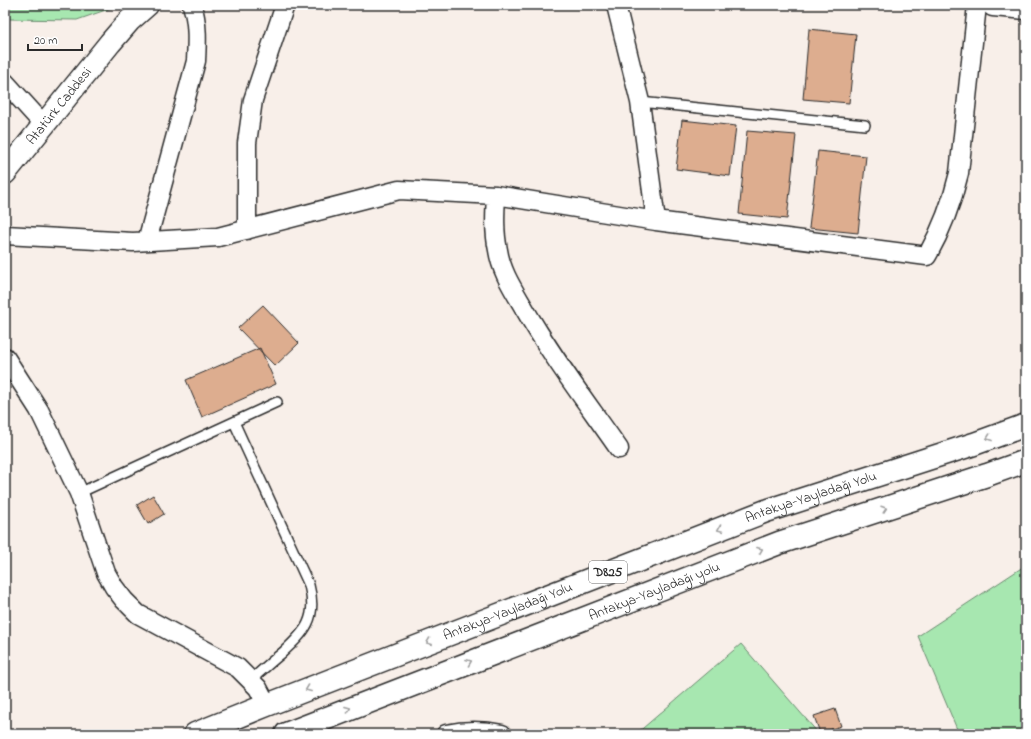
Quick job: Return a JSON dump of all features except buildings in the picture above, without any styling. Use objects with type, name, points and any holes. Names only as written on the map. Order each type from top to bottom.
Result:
[{"type":"main road","name":"Atatürk Caddesi","points":[[5,173],[129,21],[148,5]]},
{"type":"main road","points":[[993,5],[1026,8]]},
{"type":"main road","name":"Antakya-Yayladağı Yolu","points":[[196,734],[766,511],[974,444],[1026,425]]},
{"type":"main road","name":"Antakya-Yayladağı yolu","points":[[286,734],[779,543],[1026,461]]},
{"type":"street","points":[[147,241],[196,61],[198,35],[195,13],[192,5]]},
{"type":"street","points":[[247,230],[247,143],[253,100],[285,5]]},
{"type":"street","points":[[616,5],[640,102],[656,221]]},
{"type":"street","points":[[5,235],[134,242],[218,237],[399,190],[496,195],[656,221],[927,256],[944,222],[953,198],[959,173],[977,5]]},
{"type":"street","points":[[5,82],[44,125]]},
{"type":"street","points":[[496,195],[495,228],[498,250],[502,266],[510,284],[538,332],[619,449]]},
{"type":"street","points":[[5,357],[38,410],[79,493],[106,573],[114,587],[138,614],[238,668],[258,688],[268,705]]},
{"type":"street","points":[[446,734],[463,730],[502,734]]},
{"type":"lane","points":[[640,102],[864,125]]},
{"type":"lane","points":[[79,493],[277,402]]},
{"type":"lane","points":[[234,422],[309,585],[312,602],[309,620],[300,637],[251,680]]},
{"type":"green space","points":[[5,5],[120,5],[77,20],[8,19],[5,15]]},
{"type":"green space","points":[[1026,565],[1026,734],[959,734],[918,636]]},
{"type":"green space","points":[[741,644],[819,734],[636,734]]}]
